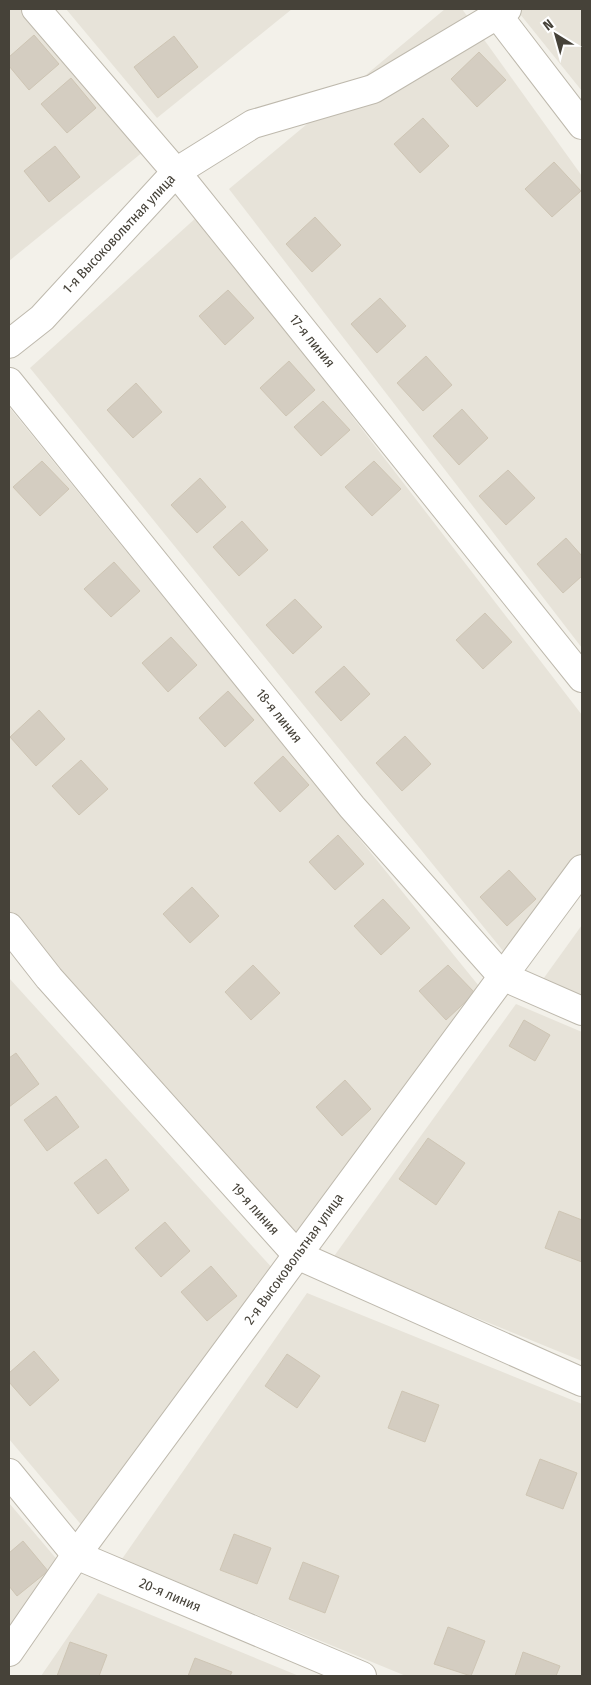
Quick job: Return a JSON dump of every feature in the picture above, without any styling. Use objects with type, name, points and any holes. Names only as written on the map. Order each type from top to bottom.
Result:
[{"type":"street","name":"17-я линия","points":[[36,9],[176,172],[582,678]]},
{"type":"street","name":"1-я Высоковольтная улица","points":[[9,344],[42,318],[176,172],[253,124],[373,89],[499,11]]},
{"type":"street","points":[[499,11],[582,125]]},
{"type":"street","name":"18-я линия","points":[[9,382],[352,807],[502,976],[582,1011]]},
{"type":"street","name":"2-я Высоковольтная улица","points":[[9,1652],[76,1555],[582,869]]},
{"type":"street","name":"19-я линия","points":[[9,927],[49,978],[297,1255],[582,1382]]},
{"type":"street","name":"20-я линия","points":[[9,1473],[76,1555],[362,1676]]},
{"type":"shaded area","points":[[9,9],[29,9],[149,147],[9,261]]},
{"type":"shaded area","points":[[66,9],[292,9],[157,118]]},
{"type":"shaded area","points":[[445,9],[462,9],[582,176],[582,648],[229,189]]},
{"type":"shaded area","points":[[516,9],[582,9],[582,91]]},
{"type":"shaded area","points":[[198,216],[582,715],[582,855],[508,957],[30,368]]},
{"type":"shaded area","points":[[9,407],[483,991],[298,1236],[32,943],[9,913]]},
{"type":"shaded area","points":[[582,925],[582,998],[541,982]]},
{"type":"shaded area","points":[[9,978],[274,1270],[89,1534],[9,1439]]},
{"type":"shaded area","points":[[516,1004],[582,1032],[582,1361],[332,1259]]},
{"type":"shaded area","points":[[307,1293],[582,1404],[582,1676],[406,1676],[122,1559]]},
{"type":"shaded area","points":[[9,1503],[65,1569],[9,1651]]},
{"type":"shaded area","points":[[98,1593],[299,1676],[41,1676]]},
{"type":"building","points":[[34,35],[59,64],[29,90],[9,66],[9,57]]},
{"type":"building","points":[[174,36],[198,67],[158,98],[134,67]]},
{"type":"building","points":[[479,52],[506,80],[477,107],[451,79]]},
{"type":"building","points":[[71,78],[96,108],[67,133],[41,104]]},
{"type":"building","points":[[423,118],[449,146],[420,173],[394,144]]},
{"type":"building","points":[[55,146],[80,177],[49,202],[24,171]]},
{"type":"building","points":[[554,162],[581,191],[552,217],[525,189]]},
{"type":"building","points":[[315,217],[341,245],[312,272],[286,244]]},
{"type":"building","points":[[228,290],[254,318],[225,345],[199,316]]},
{"type":"building","points":[[380,298],[406,326],[377,353],[351,324]]},
{"type":"building","points":[[426,356],[452,385],[423,411],[397,383]]},
{"type":"building","points":[[289,361],[315,390],[286,416],[260,388]]},
{"type":"building","points":[[136,383],[162,412],[133,438],[107,410]]},
{"type":"building","points":[[323,401],[350,430],[321,456],[294,427]]},
{"type":"building","points":[[462,409],[488,438],[459,465],[433,436]]},
{"type":"building","points":[[42,461],[69,489],[40,516],[13,487]]},
{"type":"building","points":[[374,461],[401,489],[372,516],[345,487]]},
{"type":"building","points":[[508,470],[535,498],[506,525],[479,496]]},
{"type":"building","points":[[200,478],[226,507],[197,533],[171,505]]},
{"type":"building","points":[[242,521],[268,550],[239,576],[213,547]]},
{"type":"building","points":[[566,538],[582,556],[582,576],[563,593],[537,564]]},
{"type":"building","points":[[114,562],[140,591],[111,617],[84,589]]},
{"type":"building","points":[[295,599],[322,627],[293,654],[266,625]]},
{"type":"building","points":[[485,613],[512,642],[483,669],[456,640]]},
{"type":"building","points":[[171,637],[197,665],[168,692],[142,663]]},
{"type":"building","points":[[344,666],[370,694],[341,721],[315,692]]},
{"type":"building","points":[[228,691],[254,720],[225,747],[199,718]]},
{"type":"building","points":[[39,710],[65,739],[36,766],[10,737]]},
{"type":"building","points":[[405,736],[431,764],[402,791],[376,763]]},
{"type":"building","points":[[283,756],[309,785],[280,812],[254,783]]},
{"type":"building","points":[[81,760],[108,789],[79,815],[52,786]]},
{"type":"building","points":[[338,835],[364,864],[335,890],[309,862]]},
{"type":"building","points":[[509,870],[536,899],[507,926],[480,897]]},
{"type":"building","points":[[192,887],[219,916],[190,943],[163,914]]},
{"type":"building","points":[[383,899],[410,928],[381,955],[354,926]]},
{"type":"building","points":[[253,965],[280,993],[251,1020],[225,992]]},
{"type":"building","points":[[448,965],[475,993],[446,1020],[419,991]]},
{"type":"building","points":[[524,1020],[550,1035],[535,1061],[509,1046]]},
{"type":"building","points":[[16,1053],[39,1084],[9,1107],[9,1058]]},
{"type":"building","points":[[345,1080],[371,1109],[342,1136],[316,1107]]},
{"type":"building","points":[[56,1096],[79,1127],[47,1151],[24,1120]]},
{"type":"building","points":[[428,1138],[465,1163],[436,1205],[399,1179]]},
{"type":"building","points":[[106,1159],[129,1190],[98,1214],[74,1183]]},
{"type":"building","points":[[559,1211],[582,1220],[582,1262],[545,1248]]},
{"type":"building","points":[[165,1222],[190,1251],[161,1277],[135,1248]]},
{"type":"building","points":[[211,1266],[237,1296],[207,1321],[181,1292]]},
{"type":"building","points":[[34,1351],[59,1380],[30,1406],[9,1382],[9,1373]]},
{"type":"building","points":[[287,1354],[320,1376],[297,1408],[265,1386]]},
{"type":"building","points":[[402,1391],[439,1405],[425,1442],[388,1428]]},
{"type":"building","points":[[540,1459],[577,1473],[563,1509],[526,1495]]},
{"type":"building","points":[[234,1534],[271,1548],[257,1584],[220,1570]]},
{"type":"building","points":[[23,1541],[48,1571],[17,1596],[9,1586],[9,1553]]},
{"type":"building","points":[[303,1562],[339,1576],[325,1613],[289,1599]]},
{"type":"building","points":[[448,1627],[485,1641],[471,1676],[434,1664]]},
{"type":"building","points":[[70,1642],[107,1655],[99,1676],[57,1676]]},
{"type":"building","points":[[523,1652],[560,1666],[556,1676],[515,1676]]},
{"type":"building","points":[[195,1658],[232,1672],[230,1676],[188,1676]]}]
